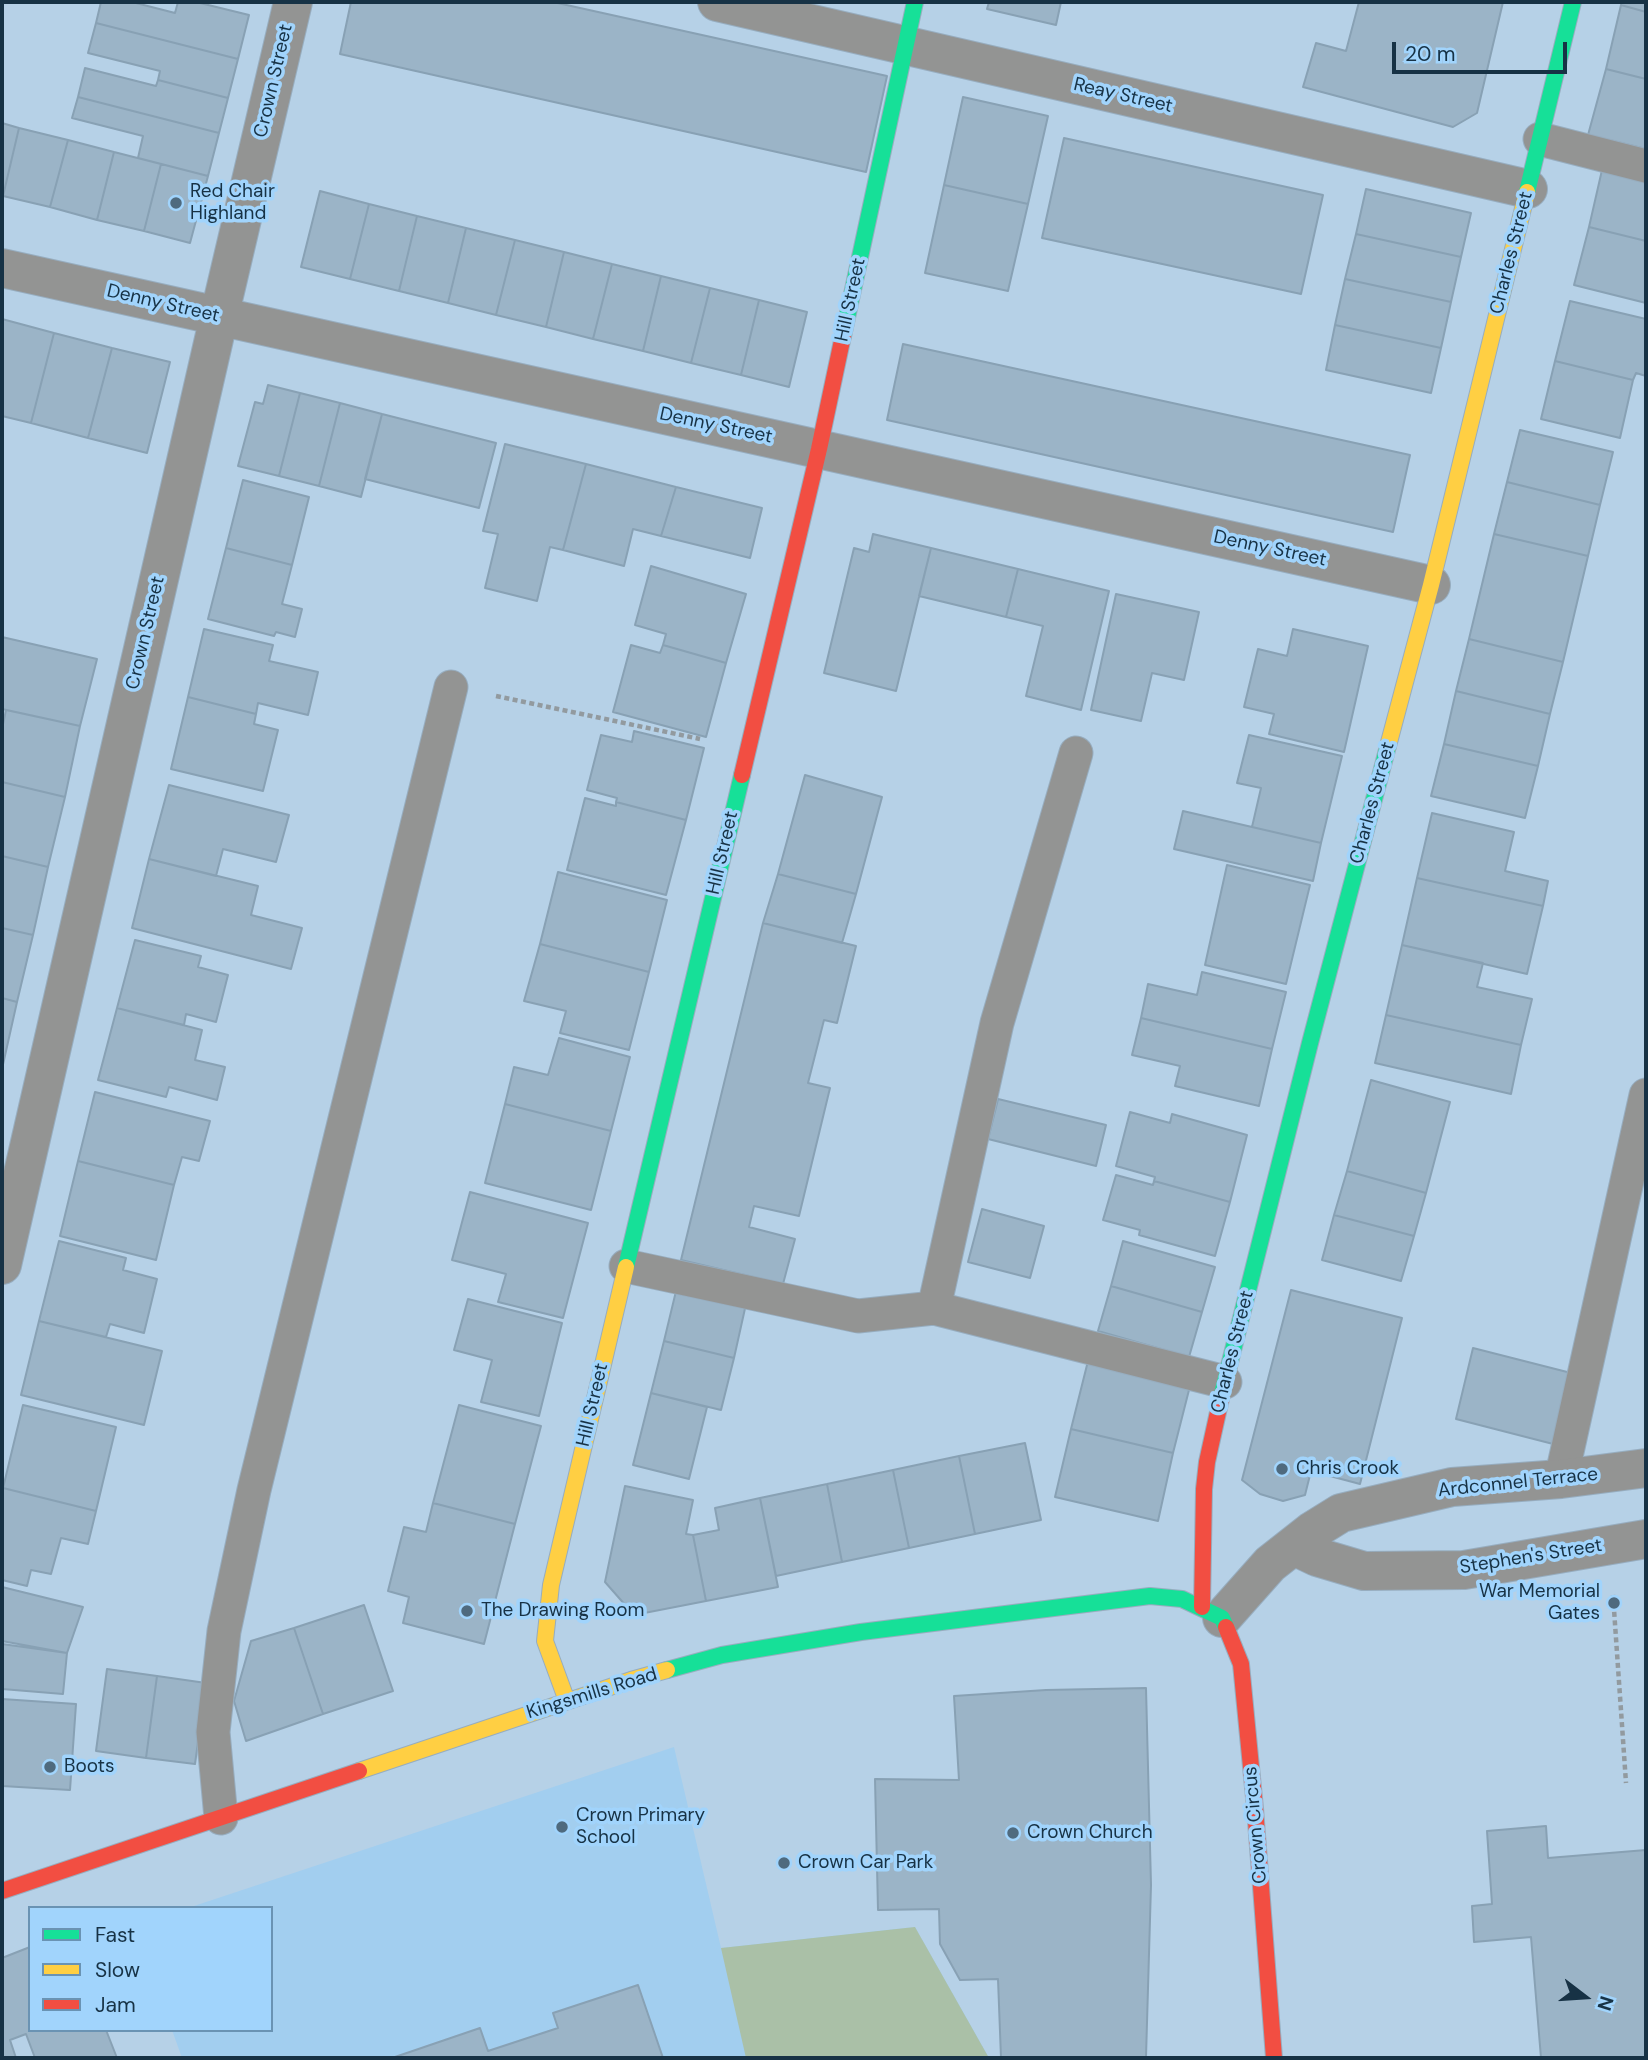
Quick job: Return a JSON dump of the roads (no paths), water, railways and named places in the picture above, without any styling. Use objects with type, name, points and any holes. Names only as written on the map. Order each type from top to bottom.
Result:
[{"type":"street","name":"Crown Street","points":[[2,1265],[293,2]]},
{"type":"street","name":"Reay Street","points":[[717,2],[1528,189]]},
{"type":"street","name":"Hill Street","points":[[568,1700],[545,1641],[551,1586],[819,449],[915,2]]},
{"type":"street","name":"Charles Street","points":[[1212,1613],[1204,1489],[1207,1462],[1310,1043],[1431,584],[1573,2]]},
{"type":"street","name":"Denny Street","points":[[2,268],[1431,584]]},
{"type":"street","name":"Ardconnel Terrace","points":[[1212,1613],[1312,1531],[1341,1513],[1452,1487],[1560,1479],[1646,1468]]},
{"type":"street","name":"Stephen's Street","points":[[1294,1546],[1317,1557],[1364,1571],[1464,1570],[1646,1539]]},
{"type":"street","name":"Kingsmills Road","points":[[2,1891],[568,1700],[722,1656],[861,1632],[1150,1596],[1182,1599],[1212,1613]]},
{"type":"street","name":"Crown Circus","points":[[1212,1613],[1241,1664],[1274,2058]]},
{"type":"lane","points":[[1540,139],[1646,166]]},
{"type":"lane","points":[[221,1818],[214,1732],[224,1631],[254,1490],[451,687]]},
{"type":"lane","points":[[934,1308],[997,1023],[1076,753]]},
{"type":"lane","points":[[1560,1479],[1646,1095]]},
{"type":"lane","points":[[626,1266],[858,1316],[934,1308],[1225,1382]]},
{"type":"place","name":"Red Chair Highland","points":[[176,203]]},
{"type":"place","name":"Chris Crook","points":[[1282,1469]]},
{"type":"place","name":"War Memorial Gates","points":[[1614,1603]]},
{"type":"place","name":"The Drawing Room","points":[[467,1611]]},
{"type":"place","name":"Boots","points":[[50,1767]]},
{"type":"place","name":"Crown Primary School","points":[[562,1827]]},
{"type":"place","name":"Crown Church","points":[[1013,1833]]},
{"type":"place","name":"Crown Car Park","points":[[784,1863]]}]
